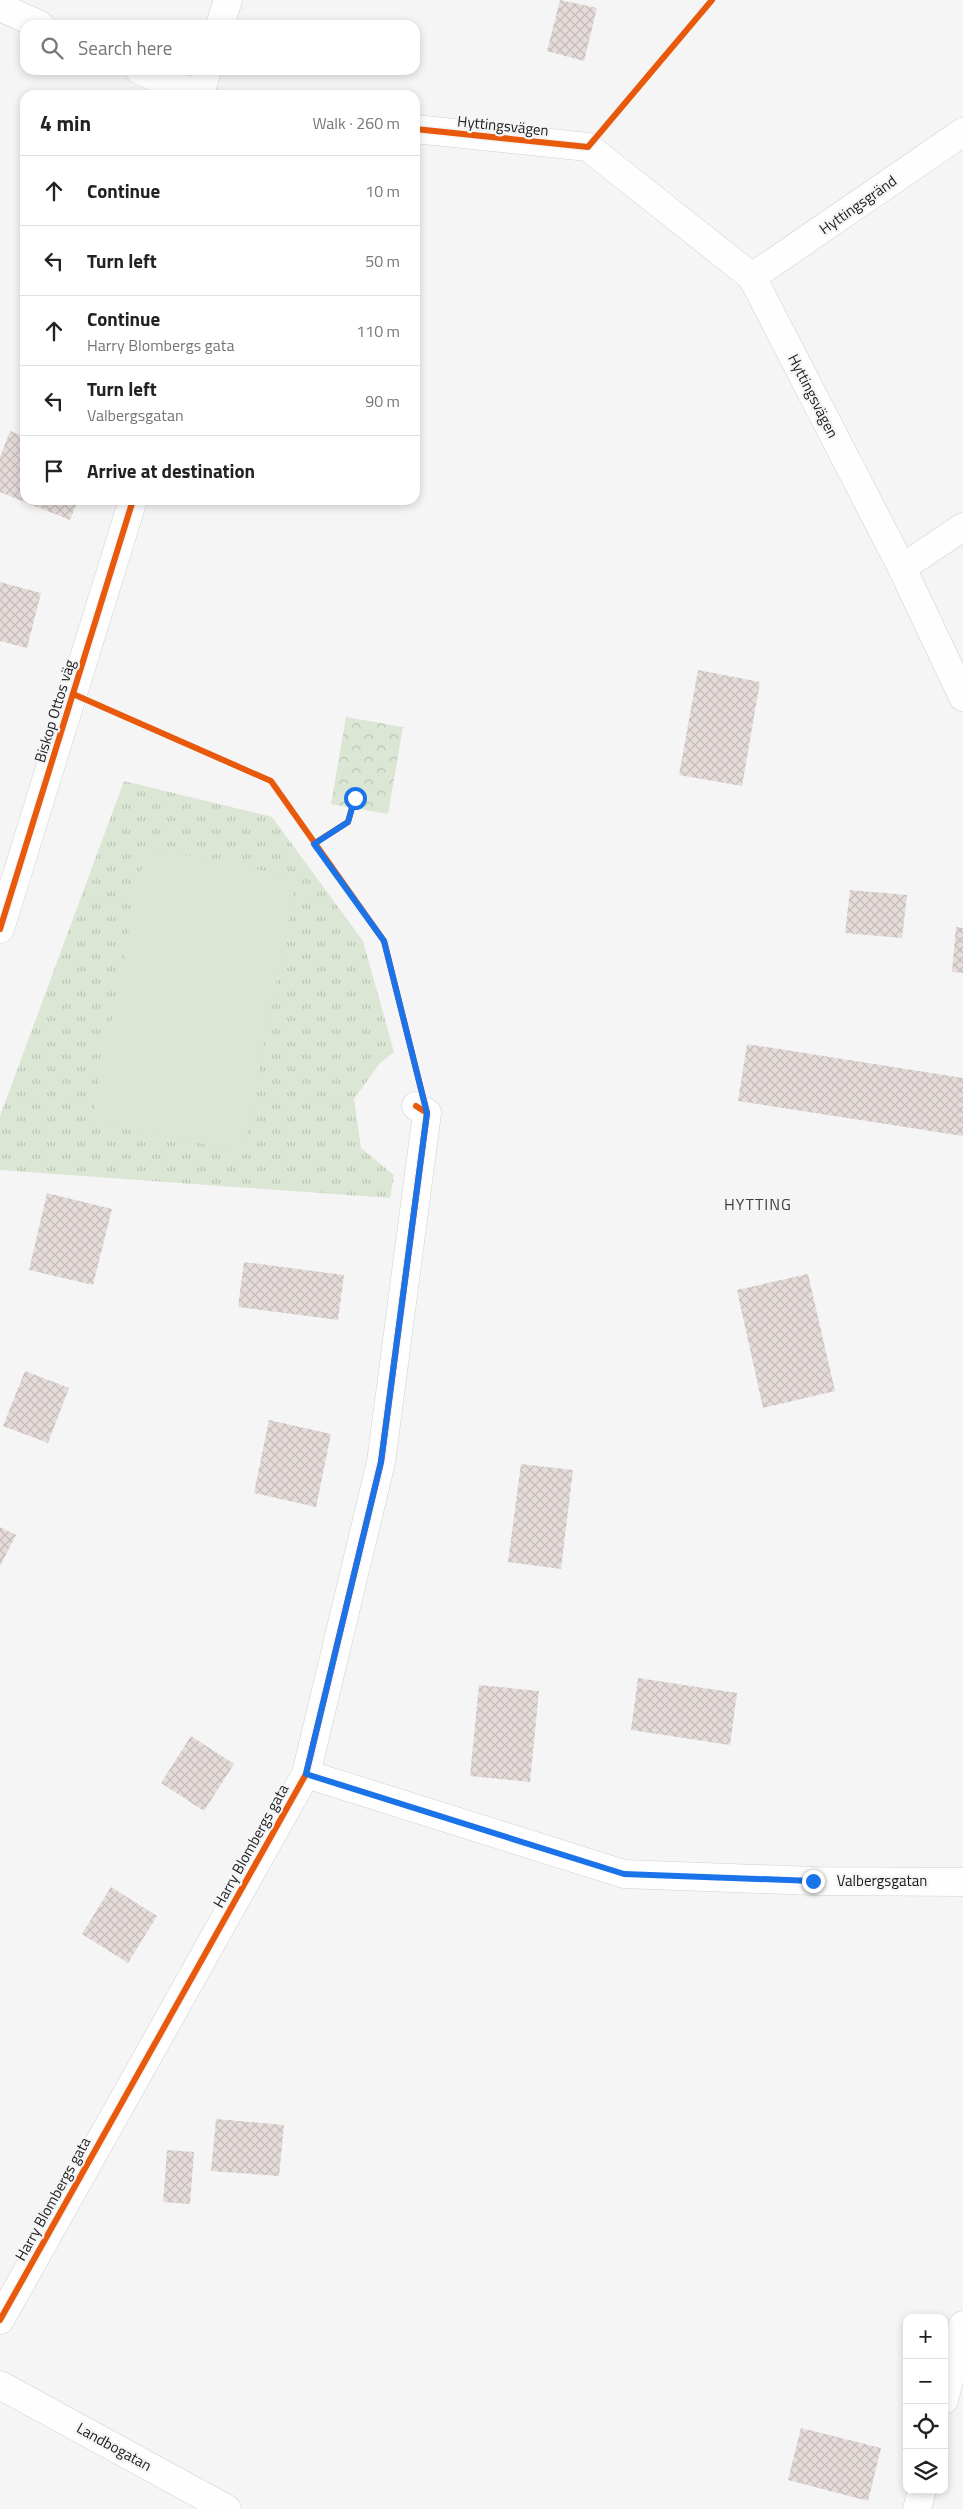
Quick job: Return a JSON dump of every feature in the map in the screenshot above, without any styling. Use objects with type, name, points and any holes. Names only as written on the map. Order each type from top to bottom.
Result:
[{"type":"street","points":[[222,20],[228,0]]},
{"type":"street","points":[[0,6],[29,20]]},
{"type":"street","points":[[151,75],[187,90]]},
{"type":"street","points":[[201,90],[205,75]]},
{"type":"street","name":"Hyttingsvägen","points":[[420,130],[588,147],[752,277],[902,568],[963,697]]},
{"type":"street","name":"Hyttingsgränd","points":[[752,277],[963,132]]},
{"type":"street","name":"Biskop Ottos väg","points":[[0,929],[131,505]]},
{"type":"street","points":[[902,568],[963,527]]},
{"type":"street","name":"Harry Blombergs gata","points":[[0,2320],[306,1774],[381,1462],[427,1113],[416,1106]]},
{"type":"street","name":"Valbergsgatan","points":[[306,1774],[624,1874],[813,1881],[963,1882]]},
{"type":"street","points":[[948,2384],[963,2325]]},
{"type":"street","name":"Landbogatan","points":[[0,2385],[227,2509]]},
{"type":"street","points":[[917,2509],[921,2494]]},
{"type":"green space","points":[[346,717],[403,727],[388,814],[331,804]]},
{"type":"green space","points":[[124,781],[272,817],[363,941],[394,1052],[380,1063],[354,1099],[361,1148],[394,1175],[390,1198],[0,1170],[0,1116]]},
{"type":"green space","points":[[146,847],[297,877],[243,1152],[91,1122]]},
{"type":"building","points":[[560,0],[597,8],[584,61],[547,51]]},
{"type":"building","points":[[10,431],[20,435],[20,500],[0,492],[0,457]]},
{"type":"building","points":[[32,505],[76,505],[70,520]]},
{"type":"building","points":[[0,582],[41,593],[27,648],[0,641]]},
{"type":"building","points":[[698,670],[760,682],[742,786],[679,775]]},
{"type":"building","points":[[850,890],[907,895],[902,938],[845,933]]},
{"type":"building","points":[[956,927],[963,928],[963,973],[952,972]]},
{"type":"building","points":[[747,1044],[963,1078],[963,1136],[738,1101]]},
{"type":"building","points":[[47,1193],[112,1209],[93,1285],[29,1270]]},
{"type":"building","points":[[244,1262],[344,1275],[338,1320],[238,1307]]},
{"type":"building","points":[[808,1274],[835,1391],[763,1408],[737,1290]]},
{"type":"building","points":[[25,1371],[69,1388],[48,1443],[3,1426]]},
{"type":"building","points":[[269,1420],[331,1434],[316,1507],[254,1493]]},
{"type":"building","points":[[521,1464],[573,1470],[561,1569],[508,1562]]},
{"type":"building","points":[[0,1527],[16,1535],[0,1566]]},
{"type":"building","points":[[638,1678],[737,1693],[730,1745],[631,1730]]},
{"type":"building","points":[[479,1685],[539,1691],[530,1782],[470,1776]]},
{"type":"building","points":[[191,1736],[234,1764],[204,1811],[161,1783]]},
{"type":"building","points":[[111,1887],[157,1916],[128,1963],[82,1934]]},
{"type":"building","points":[[216,2119],[284,2125],[279,2176],[211,2171]]},
{"type":"building","points":[[167,2150],[194,2152],[190,2204],[163,2202]]},
{"type":"building","points":[[801,2428],[881,2448],[868,2501],[788,2480]]},
{"type":"cycle path","points":[[420,130],[588,147],[712,0]]},
{"type":"cycle path","points":[[0,929],[131,505]]},
{"type":"cycle path","points":[[73,694],[271,781],[384,941],[427,1113]]},
{"type":"cycle path","points":[[315,843],[348,822],[355,797]]},
{"type":"cycle path","points":[[0,2320],[306,1774],[381,1462],[427,1113],[416,1106]]},
{"type":"district","name":"HYTTING","points":[[758,1204]]},
{"type":"route","points":[[355,798],[348,822],[314,844],[384,941],[427,1113],[381,1462],[306,1774],[624,1874],[813,1881]]}]
